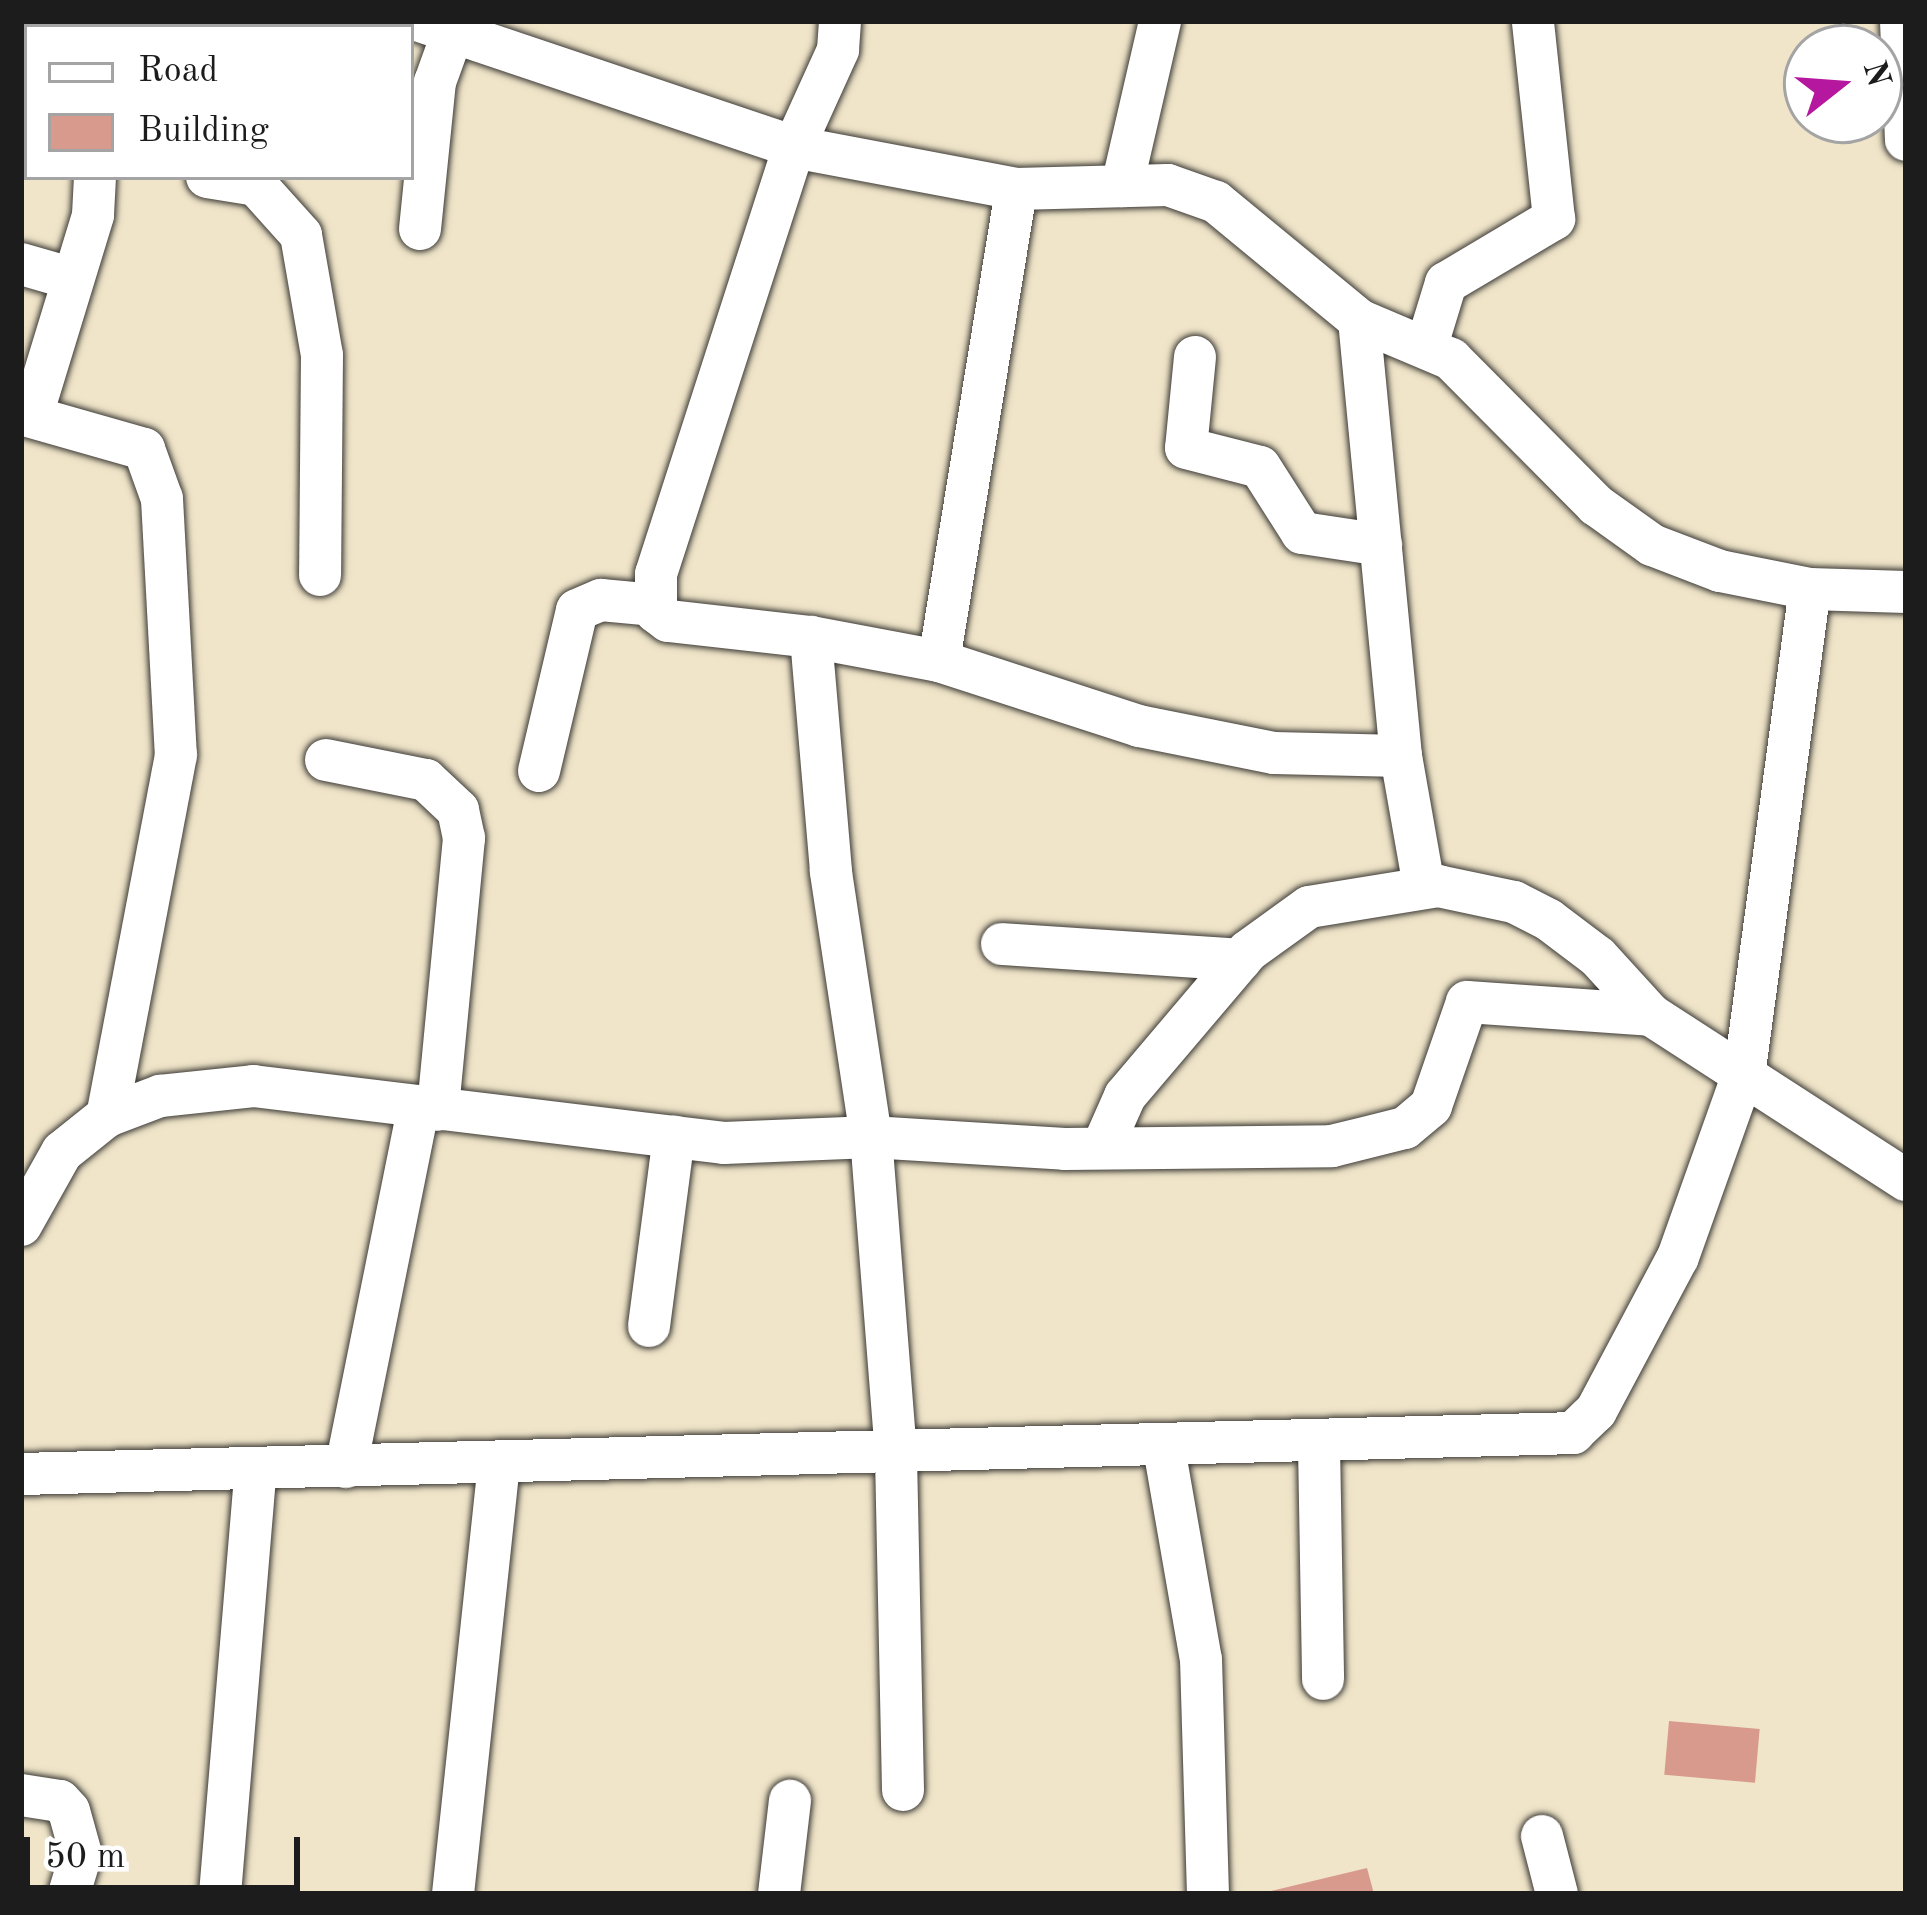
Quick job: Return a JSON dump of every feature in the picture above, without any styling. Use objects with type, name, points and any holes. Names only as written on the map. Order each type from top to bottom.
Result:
[{"type":"street","points":[[840,21],[838,50],[794,147],[656,574],[655,605],[668,621],[811,638],[939,661],[1139,726],[1274,753],[1401,756]]},
{"type":"street","points":[[1122,186],[1160,21]]},
{"type":"street","points":[[1427,345],[1446,283],[1554,219],[1533,21]]},
{"type":"street","points":[[1901,21],[1906,140]]},
{"type":"street","points":[[420,229],[437,27],[794,147],[1016,189],[1168,185],[1216,202],[1359,320],[1427,345],[1467,372],[1596,505],[1652,544],[1720,572],[1810,589],[1906,592]]},
{"type":"street","points":[[93,180],[73,279],[27,415],[144,448],[162,500],[176,755],[107,1116]]},
{"type":"street","points":[[249,181],[301,235],[322,355],[320,574]]},
{"type":"street","points":[[939,661],[1016,189]]},
{"type":"street","points":[[21,264],[73,279]]},
{"type":"street","points":[[1359,320],[1401,756],[1424,886]]},
{"type":"street","points":[[1195,357],[1186,448],[1260,467],[1302,533],[1381,545]]},
{"type":"street","points":[[21,1474],[1547,1437],[1587,1423],[1678,1257],[1745,1069],[1810,589]]},
{"type":"street","points":[[539,771],[577,610],[601,601],[655,605]]},
{"type":"street","points":[[811,638],[831,871],[871,1137],[896,1454],[903,1790]]},
{"type":"street","points":[[326,760],[426,780],[458,810],[464,838],[428,1108],[346,1467]]},
{"type":"street","points":[[1102,1148],[1125,1096],[1240,959],[1309,907],[1424,886],[1480,892],[1549,920],[1598,957],[1651,1015],[1745,1069],[1906,1180]]},
{"type":"street","points":[[1002,944],[1240,959]]},
{"type":"street","points":[[21,1225],[62,1152],[107,1116],[160,1096],[253,1086],[724,1143],[871,1137],[1102,1148],[1332,1146],[1405,1128],[1431,1106],[1467,1002],[1651,1015]]},
{"type":"street","points":[[649,1326],[674,1137]]},
{"type":"street","points":[[1319,1444],[1323,1679]]},
{"type":"street","points":[[1164,1448],[1201,1659],[1208,1894]]},
{"type":"street","points":[[453,1894],[499,1463]]},
{"type":"street","points":[[220,1894],[256,1468]]},
{"type":"street","points":[[21,1796],[60,1801],[69,1811],[81,1854],[69,1894]]},
{"type":"street","points":[[779,1894],[790,1801]]},
{"type":"street","points":[[1542,1836],[1557,1894]]},
{"type":"building","points":[[1669,1721],[1760,1729],[1755,1783],[1664,1775]]},
{"type":"building","points":[[1367,1868],[1374,1894],[1267,1894],[1267,1892]]}]
